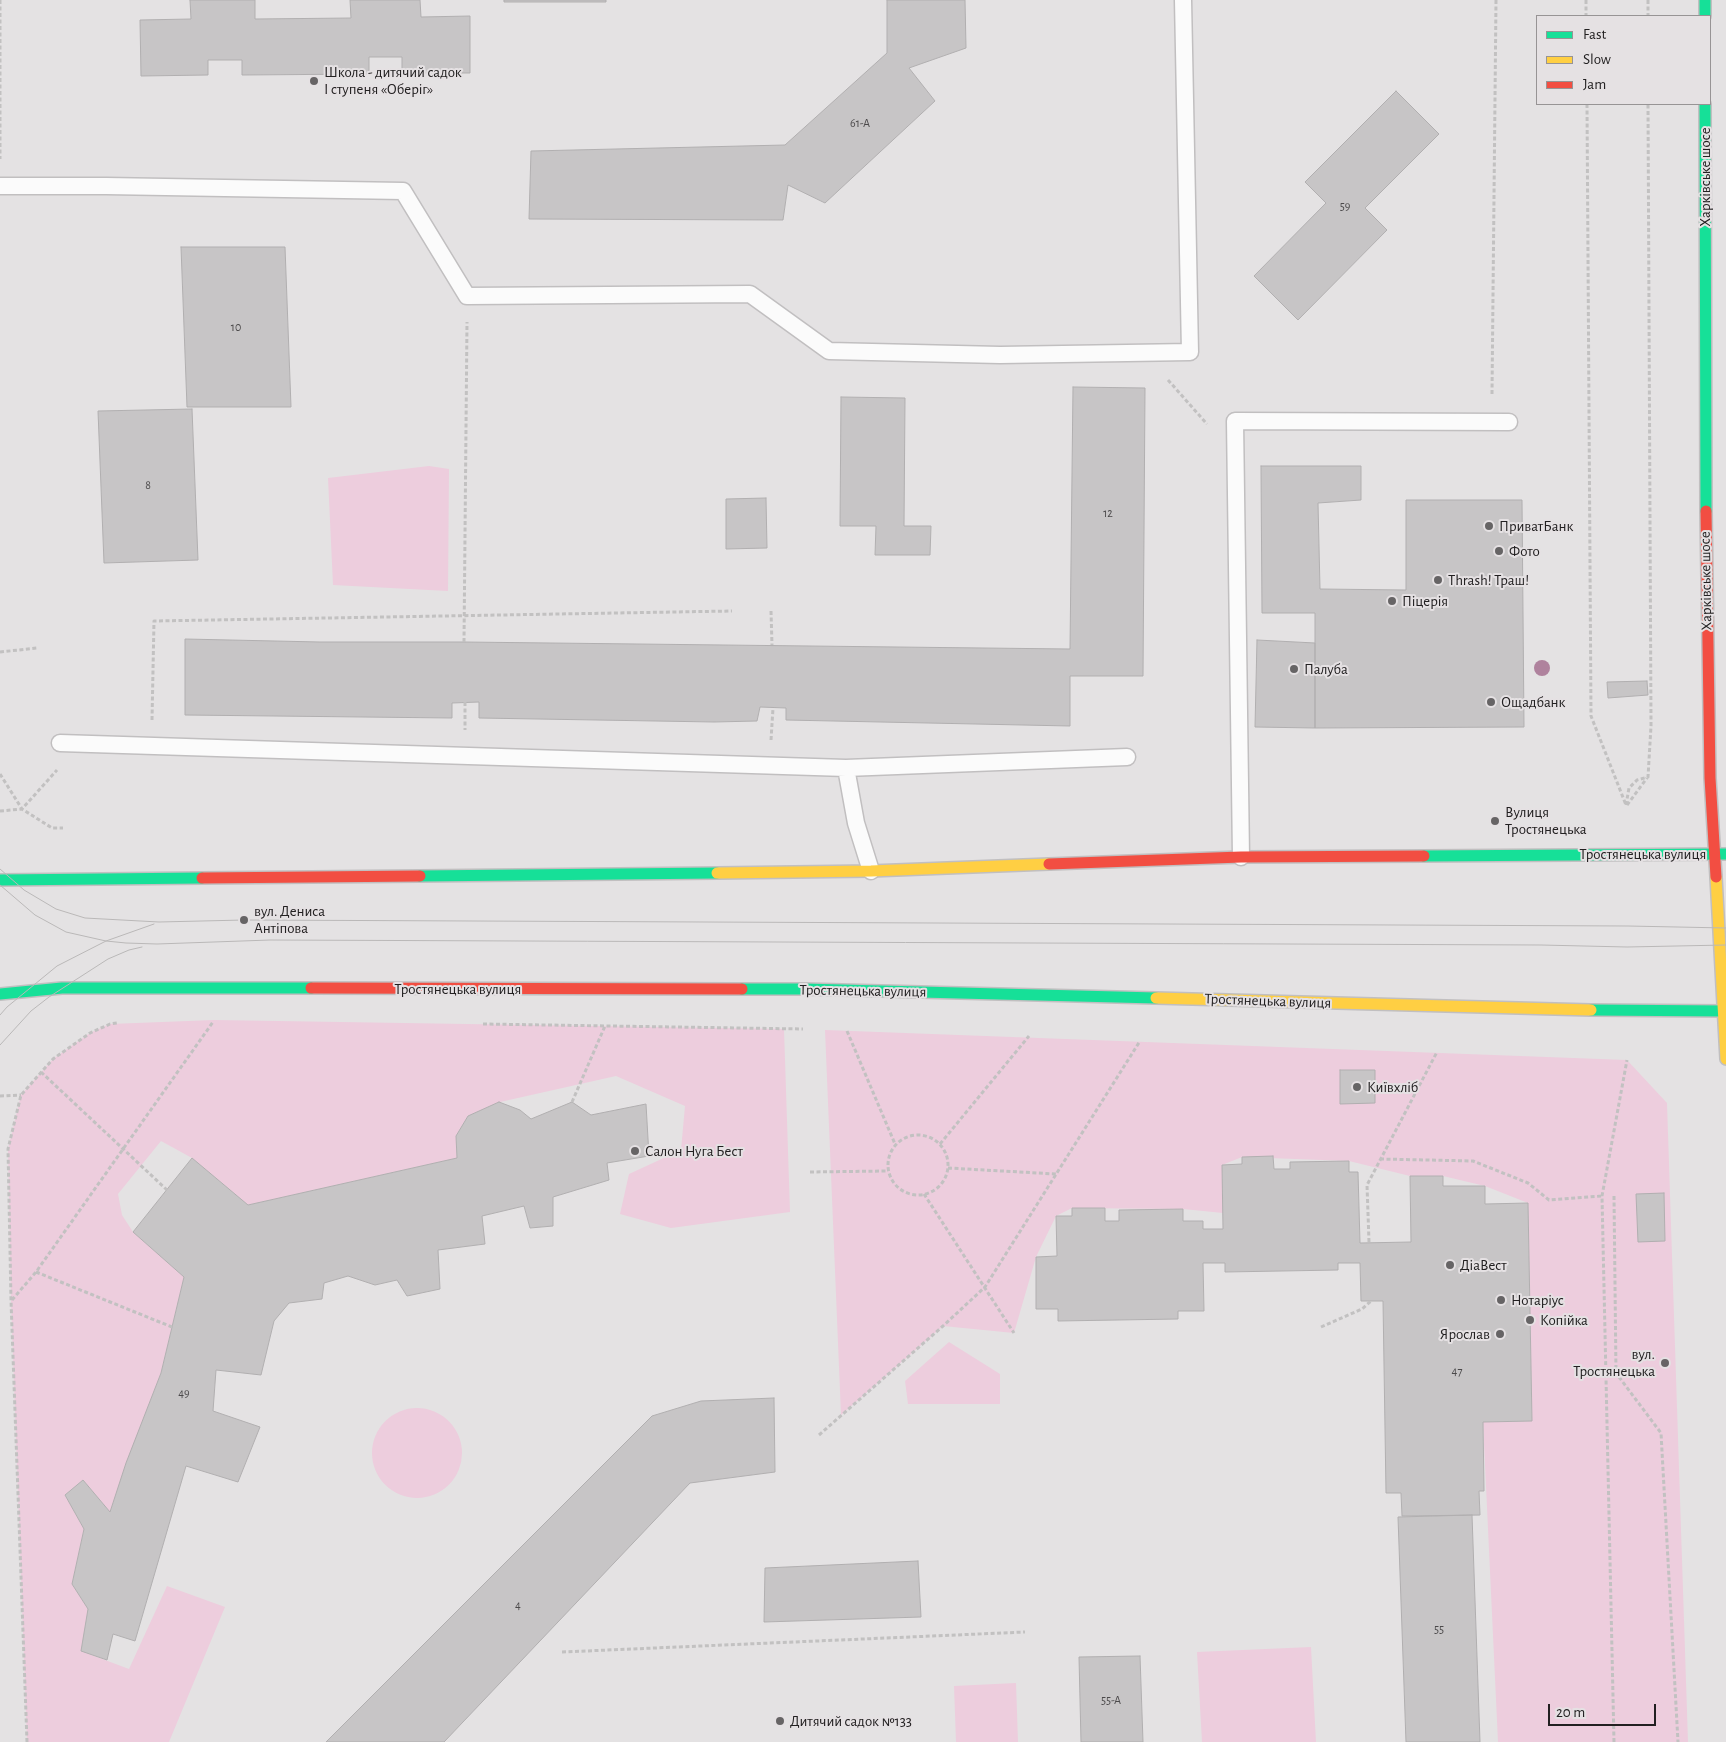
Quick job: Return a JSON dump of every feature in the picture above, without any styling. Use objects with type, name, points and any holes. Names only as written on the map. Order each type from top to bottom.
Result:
[{"type":"street","points":[[1705,0],[1705,15]]},
{"type":"street","name":"Харківське шосе","points":[[1705,105],[1706,557],[1710,778],[1725,1011],[1726,1059]]},
{"type":"street","name":"Тростянецька вулиця","points":[[0,880],[871,871],[1241,856],[1726,854]]},
{"type":"street","name":"Тростянецька вулиця","points":[[0,994],[62,988],[804,989],[1627,1011],[1725,1011]]},
{"type":"lane","points":[[0,186],[403,191],[467,296],[750,294],[829,351],[1000,354],[1190,352],[1183,0]]},
{"type":"lane","points":[[1241,856],[1235,421],[1509,422]]},
{"type":"lane","points":[[60,742],[846,768],[1127,757]]},
{"type":"lane","points":[[846,768],[856,823],[871,871]]},
{"type":"path","points":[[0,0],[0,186]]},
{"type":"path","points":[[1492,422],[1496,0]]},
{"type":"path","points":[[1586,0],[1586,15]]},
{"type":"path","points":[[1648,0],[1648,15]]},
{"type":"path","points":[[1587,105],[1591,716],[1626,805]]},
{"type":"path","points":[[1626,805],[1648,777],[1651,726],[1648,105]]},
{"type":"path","points":[[464,642],[467,296]]},
{"type":"path","points":[[1144,353],[1236,457]]},
{"type":"path","points":[[151,746],[154,621],[732,611]]},
{"type":"path","points":[[771,611],[772,645]]},
{"type":"path","points":[[0,652],[37,648]]},
{"type":"path","points":[[0,812],[22,809],[80,743]]},
{"type":"path","points":[[0,774],[22,809],[52,828],[63,828]]},
{"type":"path","points":[[1626,805],[1629,788],[1637,780],[1648,777]]},
{"type":"path","points":[[11,1301],[36,1272],[214,1020],[204,1020]]},
{"type":"path","points":[[27,1742],[11,1301],[8,1149],[21,1095],[41,1072],[53,1059],[90,1033],[110,1024],[119,1023]]},
{"type":"path","points":[[478,1024],[803,1029]]},
{"type":"path","points":[[572,1102],[605,1026]]},
{"type":"path","points":[[847,1031],[895,1144]]},
{"type":"path","points":[[940,1144],[1029,1036]]},
{"type":"path","points":[[818,1435],[984,1287],[1140,1041]]},
{"type":"path","points":[[1369,1242],[1367,1185],[1437,1052]]},
{"type":"path","points":[[1614,1742],[1602,1196],[1627,1060]]},
{"type":"path","points":[[41,1072],[122,1150],[167,1190]]},
{"type":"path","points":[[0,1096],[21,1095]]},
{"type":"path","points":[[917,1134],[930,1137],[940,1144],[946,1155],[948,1168],[944,1180],[936,1189],[924,1194],[908,1193],[892,1180],[888,1171],[889,1155],[895,1144],[905,1137],[917,1134]]},
{"type":"path","points":[[1380,1159],[1473,1161],[1528,1182],[1548,1200],[1602,1196]]},
{"type":"path","points":[[948,1168],[1056,1174]]},
{"type":"path","points":[[810,1172],[888,1171]]},
{"type":"path","points":[[924,1194],[1014,1333]]},
{"type":"path","points":[[1614,1196],[1616,1373],[1661,1433],[1678,1742]]},
{"type":"path","points":[[36,1272],[172,1327]]},
{"type":"path","points":[[1321,1327],[1362,1309],[1370,1301]]},
{"type":"path","points":[[562,1652],[1025,1632]]},
{"type":"shaded area","points":[[429,466],[449,469],[448,591],[333,585],[328,478]]},
{"type":"shaded area","points":[[214,1020],[784,1029],[790,1212],[671,1228],[620,1214],[629,1174],[681,1150],[685,1106],[616,1076],[500,1102],[468,1116],[456,1136],[457,1158],[248,1205],[192,1158],[161,1141],[118,1194],[122,1215],[133,1232],[184,1277],[161,1373],[110,1512],[83,1480],[65,1495],[84,1529],[72,1584],[88,1609],[81,1651],[129,1669],[167,1586],[225,1607],[169,1742],[27,1742],[11,1301],[8,1149],[21,1095],[53,1059],[90,1033],[110,1024]]},
{"type":"shaded area","points":[[825,1030],[1627,1060],[1667,1103],[1688,1742],[1498,1742],[1483,1422],[1532,1421],[1528,1203],[1485,1186],[1443,1176],[1410,1176],[1349,1161],[1242,1157],[1222,1165],[1223,1213],[1183,1209],[1072,1208],[1056,1216],[1036,1257],[1014,1333],[943,1326],[841,1415]]},
{"type":"shaded area","points":[[949,1342],[1000,1374],[1000,1404],[908,1404],[905,1381]]},
{"type":"shaded area","points":[[417,1408],[426,1409],[442,1416],[454,1428],[461,1444],[461,1462],[454,1478],[442,1490],[426,1497],[417,1498],[408,1497],[392,1490],[380,1478],[373,1462],[372,1453],[373,1444],[380,1428],[392,1416],[408,1409]]},
{"type":"shaded area","points":[[1311,1647],[1316,1742],[1202,1742],[1197,1652]]},
{"type":"shaded area","points":[[1016,1683],[1018,1742],[956,1742],[954,1686]]},
{"type":"building","points":[[190,0],[255,0],[255,19],[351,18],[350,0],[420,0],[421,17],[470,16],[470,73],[402,73],[402,57],[369,57],[369,74],[242,75],[242,60],[208,60],[208,75],[141,76],[140,20],[191,19]]},
{"type":"building","points":[[504,0],[606,0],[606,2],[504,2]]},
{"type":"building","points":[[887,0],[965,0],[966,48],[909,68],[935,101],[825,203],[788,185],[783,220],[529,219],[531,151],[785,145],[887,53]]},
{"type":"building","points":[[1396,91],[1439,134],[1365,208],[1387,230],[1298,320],[1254,276],[1326,203],[1305,182]]},
{"type":"building","points":[[181,247],[285,247],[291,407],[187,407]]},
{"type":"building","points":[[1073,387],[1145,388],[1143,676],[1070,676],[1070,726],[786,720],[786,708],[760,707],[757,721],[479,718],[479,702],[452,703],[452,718],[185,715],[185,639],[1070,649]]},
{"type":"building","points":[[841,397],[905,398],[904,526],[931,526],[930,555],[875,555],[876,526],[840,526]]},
{"type":"building","points":[[192,409],[198,560],[104,563],[98,411]]},
{"type":"building","name":"Піцерія","points":[[1261,466],[1361,466],[1361,500],[1318,503],[1320,589],[1406,590],[1406,500],[1522,500],[1524,727],[1315,728],[1315,613],[1262,613]]},
{"type":"building","points":[[766,498],[767,548],[726,549],[726,499]]},
{"type":"building","points":[[1257,640],[1315,643],[1315,728],[1255,727]]},
{"type":"building","points":[[1647,681],[1648,695],[1608,698],[1607,682]]},
{"type":"building","name":"Київхліб","points":[[1340,1070],[1375,1070],[1375,1103],[1340,1104]]},
{"type":"building","points":[[499,1102],[520,1110],[531,1119],[572,1102],[591,1115],[646,1104],[649,1156],[607,1163],[609,1180],[553,1197],[553,1226],[530,1228],[524,1206],[482,1216],[485,1244],[438,1250],[440,1289],[407,1296],[397,1280],[375,1285],[348,1276],[324,1283],[322,1299],[289,1303],[274,1321],[261,1375],[216,1370],[213,1411],[260,1427],[238,1482],[186,1466],[135,1641],[113,1634],[107,1660],[81,1651],[88,1609],[72,1584],[84,1529],[65,1495],[83,1480],[110,1512],[126,1463],[161,1373],[184,1277],[133,1232],[192,1158],[248,1205],[457,1158],[456,1136],[468,1116]]},
{"type":"building","points":[[1273,1156],[1274,1169],[1290,1169],[1290,1162],[1349,1161],[1349,1172],[1358,1172],[1360,1243],[1411,1242],[1410,1176],[1443,1176],[1443,1186],[1485,1186],[1485,1204],[1528,1203],[1532,1421],[1483,1422],[1484,1491],[1479,1491],[1480,1515],[1402,1516],[1401,1493],[1386,1493],[1383,1301],[1361,1301],[1360,1263],[1338,1263],[1338,1270],[1225,1272],[1225,1263],[1203,1263],[1204,1311],[1178,1311],[1178,1319],[1058,1321],[1058,1309],[1036,1309],[1036,1257],[1057,1256],[1056,1216],[1072,1216],[1072,1208],[1105,1208],[1105,1221],[1119,1221],[1119,1210],[1183,1209],[1183,1221],[1203,1221],[1203,1229],[1223,1229],[1222,1165],[1242,1164],[1242,1157]]},
{"type":"building","points":[[1664,1193],[1665,1241],[1638,1242],[1636,1194]]},
{"type":"building","points":[[774,1398],[775,1472],[690,1483],[444,1742],[326,1742],[652,1416],[701,1401]]},
{"type":"building","points":[[1472,1515],[1480,1742],[1406,1742],[1398,1517]]},
{"type":"building","points":[[918,1561],[921,1617],[764,1622],[765,1568]]},
{"type":"building","points":[[1140,1656],[1143,1742],[1081,1742],[1079,1657]]},
{"type":"tram line","points":[[0,869],[24,890],[56,909],[85,918],[159,922],[244,920],[1726,928]]},
{"type":"tram line","points":[[0,885],[35,915],[66,932],[106,941],[126,943],[157,944],[270,940],[1541,945],[1627,947],[1726,945]]},
{"type":"tram line","points":[[0,1015],[7,1007],[57,966],[106,941],[154,924]]},
{"type":"tram line","points":[[0,1045],[31,1011],[49,997],[108,959],[142,947]]},
{"type":"traffic: fast","points":[[1705,0],[1705,15]]},
{"type":"traffic: fast","points":[[1705,105],[1706,511]]},
{"type":"traffic: fast","points":[[1424,856],[1726,854]]},
{"type":"traffic: fast","points":[[420,876],[717,873]]},
{"type":"traffic: fast","points":[[0,880],[202,878]]},
{"type":"traffic: fast","points":[[0,994],[62,988],[311,988]]},
{"type":"traffic: fast","points":[[742,989],[1156,998]]},
{"type":"traffic: fast","points":[[1591,1010],[1726,1011]]},
{"type":"traffic: slow","points":[[717,873],[871,871],[1049,864]]},
{"type":"traffic: slow","points":[[1716,877],[1726,1059]]},
{"type":"traffic: slow","points":[[1156,998],[1591,1010]]},
{"type":"traffic: jam","points":[[1706,511],[1710,778],[1716,877]]},
{"type":"traffic: jam","points":[[1049,864],[1241,857],[1424,856]]},
{"type":"traffic: jam","points":[[202,878],[420,876]]},
{"type":"traffic: jam","points":[[311,988],[742,989]]},
{"type":"place","name":"Школа - дитячий садок І ступеня «Оберіг»","points":[[314,81]]},
{"type":"place","name":"ПриватБанк","points":[[1489,526]]},
{"type":"place","name":"Фото","points":[[1499,551]]},
{"type":"place","name":"Thrash! Траш!","points":[[1438,580]]},
{"type":"place","name":"Піцерія","points":[[1392,601]]},
{"type":"place","name":"Палуба","points":[[1294,669]]},
{"type":"place","name":"Ощадбанк","points":[[1491,702]]},
{"type":"place","name":"Вулиця Тростянецька","points":[[1495,821]]},
{"type":"place","name":"вул. Дениса Антіпова","points":[[244,920]]},
{"type":"place","name":"Київхліб","points":[[1357,1087]]},
{"type":"place","name":"Салон Нуга Бест","points":[[635,1151]]},
{"type":"place","name":"ДіаВест","points":[[1450,1265]]},
{"type":"place","name":"Нотаріус","points":[[1501,1300]]},
{"type":"place","name":"Копійка","points":[[1530,1320]]},
{"type":"place","name":"Ярослав","points":[[1500,1334]]},
{"type":"place","name":"вул. Тростянецька","points":[[1665,1363]]},
{"type":"place","name":"Дитячий садок №133","points":[[780,1721]]}]
